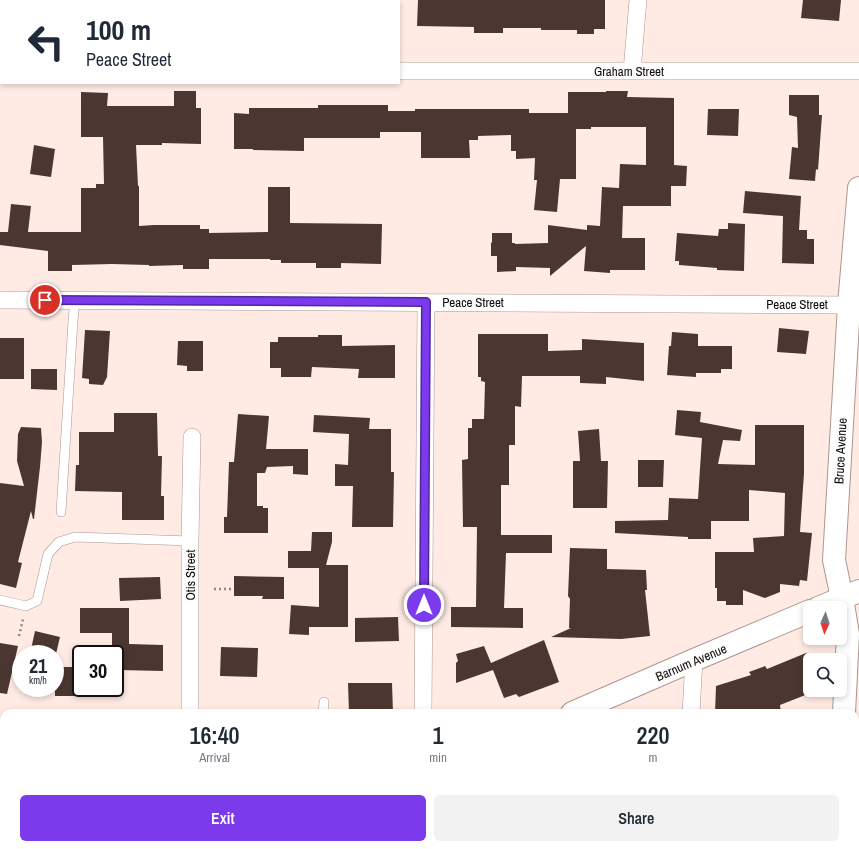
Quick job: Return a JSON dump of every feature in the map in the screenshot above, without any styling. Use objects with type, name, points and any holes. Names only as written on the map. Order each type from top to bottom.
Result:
[{"type":"street","points":[[632,71],[638,0]]},
{"type":"street","name":"Graham Street","points":[[400,71],[859,71]]},
{"type":"street","name":"Bruce Avenue","points":[[844,709],[851,594],[834,560],[849,305],[859,188]]},
{"type":"street","name":"Peace Street","points":[[0,300],[849,305]]},
{"type":"street","points":[[424,709],[426,302]]},
{"type":"street","name":"Otis Street","points":[[190,709],[190,541],[192,437]]},
{"type":"street","points":[[834,601],[851,594]]},
{"type":"street","name":"Barnum Avenue","points":[[581,709],[803,614]]},
{"type":"street","points":[[691,709],[694,660]]},
{"type":"lane","points":[[61,512],[75,300]]},
{"type":"lane","points":[[0,600],[26,606],[37,601],[48,554],[59,542],[75,537],[190,541]]},
{"type":"lane","points":[[323,709],[324,702]]},
{"type":"path","points":[[214,589],[234,589]]},
{"type":"path","points":[[19,636],[24,615]]},
{"type":"building","points":[[418,0],[605,0],[605,29],[594,29],[594,34],[577,34],[577,30],[541,30],[541,28],[503,28],[503,33],[474,33],[474,27],[417,26]]},
{"type":"building","points":[[803,0],[841,0],[839,21],[801,18]]},
{"type":"building","points":[[174,91],[196,91],[196,108],[201,108],[201,144],[162,143],[162,145],[136,145],[139,186],[139,226],[200,225],[200,229],[209,229],[209,233],[268,232],[268,187],[290,187],[290,223],[382,224],[381,264],[341,263],[341,268],[316,268],[316,263],[281,263],[281,260],[270,259],[209,259],[209,269],[183,269],[183,265],[149,266],[112,264],[72,265],[72,271],[48,271],[48,251],[0,245],[0,232],[8,232],[11,204],[31,206],[28,232],[81,232],[81,188],[96,188],[96,184],[104,184],[103,137],[81,137],[81,92],[108,93],[107,106],[174,106]]},
{"type":"building","points":[[628,91],[627,97],[674,98],[674,165],[687,166],[686,186],[671,186],[671,206],[623,206],[622,238],[645,238],[645,270],[610,270],[610,273],[584,271],[586,246],[550,276],[550,268],[516,267],[516,271],[497,272],[497,256],[491,256],[491,243],[492,233],[512,233],[512,243],[515,244],[548,243],[548,225],[587,230],[587,225],[600,226],[602,187],[619,188],[620,164],[646,165],[646,127],[591,127],[591,129],[576,129],[576,179],[560,179],[557,212],[534,210],[537,180],[534,180],[535,158],[516,159],[516,151],[511,151],[511,135],[478,136],[478,140],[469,140],[470,158],[421,158],[421,132],[380,132],[380,138],[304,138],[304,151],[234,149],[234,113],[249,114],[249,108],[318,108],[318,105],[388,105],[388,111],[415,111],[415,109],[529,109],[529,113],[568,113],[568,92]]},
{"type":"building","points":[[789,95],[819,95],[819,115],[822,115],[818,170],[816,169],[815,181],[789,179],[792,147],[798,148],[797,117],[789,115]]},
{"type":"building","points":[[708,109],[739,109],[738,136],[707,135]]},
{"type":"building","points":[[34,145],[55,149],[51,177],[30,174]]},
{"type":"building","points":[[745,191],[801,196],[799,230],[807,230],[807,239],[814,239],[814,264],[782,263],[783,216],[743,213]]},
{"type":"building","points":[[728,223],[745,224],[744,271],[717,270],[717,268],[679,265],[679,261],[675,261],[677,233],[718,236],[719,229],[728,229]]},
{"type":"building","points":[[779,328],[809,331],[806,354],[777,352]]},
{"type":"building","points":[[85,330],[110,331],[107,377],[103,385],[89,384],[89,379],[82,378]]},
{"type":"building","points":[[672,332],[698,334],[698,346],[732,346],[732,369],[721,369],[721,373],[696,373],[696,377],[667,375],[669,346],[671,346]]},
{"type":"building","points":[[478,334],[548,334],[548,351],[582,350],[582,339],[644,343],[644,381],[606,377],[606,384],[580,383],[580,376],[522,376],[521,407],[515,406],[515,445],[509,445],[509,485],[501,485],[501,535],[552,535],[552,553],[506,553],[504,608],[523,608],[523,628],[451,627],[451,607],[476,607],[477,527],[463,527],[462,460],[468,459],[468,428],[472,428],[472,419],[484,419],[485,382],[481,381],[481,377],[478,377]]},
{"type":"building","points":[[318,335],[342,335],[342,346],[395,345],[395,378],[358,378],[359,369],[312,367],[311,377],[281,377],[281,368],[270,368],[270,342],[278,342],[278,337],[318,337]]},
{"type":"building","points":[[0,338],[24,338],[24,379],[0,379]]},
{"type":"building","points":[[178,341],[203,341],[203,371],[187,371],[187,366],[177,365]]},
{"type":"building","points":[[31,369],[57,369],[57,390],[31,389]]},
{"type":"building","points":[[677,410],[701,412],[700,422],[742,430],[740,441],[723,440],[718,464],[755,465],[755,425],[804,425],[804,473],[800,532],[812,533],[807,581],[800,580],[799,586],[780,584],[780,592],[765,598],[743,590],[743,605],[726,605],[726,601],[717,601],[717,588],[715,588],[715,552],[754,552],[753,538],[784,536],[785,493],[749,490],[749,521],[711,521],[711,539],[688,539],[688,537],[615,533],[615,521],[668,520],[669,498],[698,499],[702,438],[675,435]]},
{"type":"building","points":[[114,413],[157,413],[158,456],[162,456],[161,496],[164,496],[164,520],[122,520],[122,492],[75,491],[76,465],[79,465],[79,432],[114,432]]},
{"type":"building","points":[[238,414],[269,416],[266,449],[308,449],[308,475],[293,474],[293,466],[267,467],[265,473],[257,473],[257,506],[268,508],[268,533],[224,533],[224,517],[227,517],[229,462],[234,462]]},
{"type":"building","points":[[314,415],[370,418],[369,429],[391,429],[391,472],[394,472],[393,527],[352,527],[353,486],[335,486],[335,464],[348,465],[349,434],[313,432]]},
{"type":"building","points":[[21,427],[41,428],[42,442],[34,519],[31,511],[18,562],[22,563],[16,588],[0,584],[0,483],[24,486],[17,461],[18,434]]},
{"type":"building","points":[[599,429],[601,461],[608,461],[607,508],[573,508],[573,461],[580,461],[578,431]]},
{"type":"building","points":[[638,460],[664,460],[663,487],[638,487]]},
{"type":"building","points":[[312,532],[332,532],[332,542],[326,565],[348,565],[348,627],[309,627],[309,635],[289,634],[291,605],[319,607],[319,568],[288,568],[288,551],[311,551]]},
{"type":"building","points":[[570,548],[607,549],[607,569],[646,570],[647,590],[645,590],[650,636],[621,639],[551,637],[571,628],[569,628],[570,599],[568,596]]},
{"type":"building","points":[[234,576],[284,577],[284,599],[262,599],[263,596],[234,596]]},
{"type":"building","points":[[160,577],[161,599],[120,601],[119,578]]},
{"type":"building","points":[[80,608],[129,608],[129,644],[163,645],[163,671],[124,670],[124,645],[112,645],[112,633],[80,633]]},
{"type":"building","points":[[398,617],[399,641],[355,642],[355,618]]},
{"type":"building","points":[[35,631],[60,637],[58,645],[32,645]]},
{"type":"building","points":[[544,640],[559,682],[519,697],[516,694],[504,698],[493,670],[456,683],[456,663],[458,661],[456,654],[484,646],[491,663]]},
{"type":"building","points":[[0,643],[12,645],[12,672],[7,694],[0,693]]},
{"type":"building","points":[[221,647],[258,648],[257,677],[220,676]]},
{"type":"building","points":[[803,654],[803,696],[780,705],[780,709],[715,709],[716,686],[751,675],[749,672],[765,666],[767,669]]},
{"type":"building","points":[[64,667],[72,667],[72,696],[64,696]]},
{"type":"building","points":[[348,683],[392,683],[393,709],[349,709]]},
{"type":"route","points":[[45,300],[426,302],[424,605]]}]
